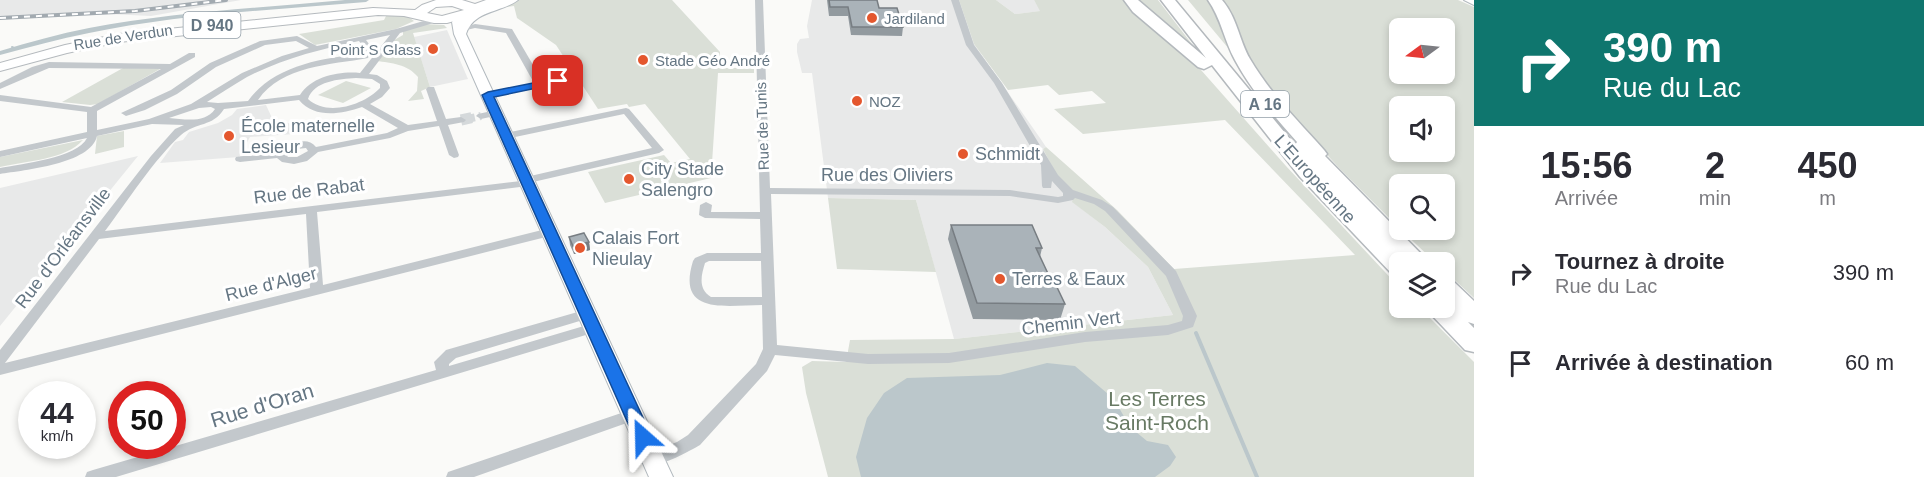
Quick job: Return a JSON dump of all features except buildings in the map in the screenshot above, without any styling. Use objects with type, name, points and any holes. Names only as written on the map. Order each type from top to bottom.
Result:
[{"type":"highway","points":[[1131,0],[1138,9],[1203,63],[1259,126],[1307,173]]},
{"type":"highway","name":"L'Européenne","points":[[1168,0],[1307,173],[1389,258]]},
{"type":"highway","name":"L'Européenne","points":[[1180,0],[1271,110],[1356,201],[1408,252]]},
{"type":"highway","points":[[1215,0],[1222,8],[1236,48],[1247,68],[1356,201]]},
{"type":"highway","points":[[1455,297],[1474,315]]},
{"type":"highway","points":[[1448,318],[1474,343]]},
{"type":"main road","points":[[432,12],[454,1],[480,0]]},
{"type":"main road","points":[[432,12],[463,22],[499,0]]},
{"type":"main road","points":[[463,22],[476,13],[512,0]]},
{"type":"main road","points":[[454,1],[469,5],[463,22],[488,95],[489,114],[506,136],[546,233],[652,469]]},
{"type":"main road","name":"Rue de Verdun","points":[[0,65],[79,45],[139,36],[368,12],[432,12]]},
{"type":"main road","points":[[432,12],[451,26],[489,114],[525,182]]},
{"type":"street","name":"Rue de Tunis","points":[[759,0],[770,349]]},
{"type":"street","name":"Chemin Vert","points":[[770,349],[868,359],[949,358],[1085,337],[1174,329],[1188,324],[1190,316],[1174,277],[1166,266],[1109,209],[1067,190],[1046,165],[998,83],[969,42],[956,0]]},
{"type":"street","name":"Rue d'Orléansville","points":[[155,158],[181,115],[227,84],[266,65],[315,48],[407,28],[432,12]]},
{"type":"street","points":[[463,22],[475,27],[509,32],[540,85]]},
{"type":"street","points":[[363,75],[397,31]]},
{"type":"street","points":[[126,113],[142,108],[174,92],[206,69],[263,44],[297,38],[315,48]]},
{"type":"street","points":[[361,38],[368,48],[365,56]]},
{"type":"street","points":[[0,98],[92,110],[192,55]]},
{"type":"street","points":[[246,104],[262,89],[288,74],[319,63],[377,56]]},
{"type":"street","points":[[0,86],[35,69],[49,65],[172,67]]},
{"type":"street","points":[[0,154],[215,108],[303,97],[310,88],[341,76],[363,75],[379,78],[385,85],[380,95],[364,104],[340,110],[325,110],[308,106],[303,97]]},
{"type":"street","points":[[488,95],[575,78]]},
{"type":"street","name":"Rue d'Orléansville","points":[[0,360],[155,158],[179,131],[200,122],[215,108],[212,96],[227,84]]},
{"type":"street","points":[[431,89],[454,155]]},
{"type":"street","points":[[364,104],[406,128]]},
{"type":"street","points":[[0,171],[79,152],[89,144],[92,110]]},
{"type":"street","name":"Rue de Rabat","points":[[95,236],[525,182],[659,150],[626,111],[506,136]]},
{"type":"street","points":[[181,115],[200,122]]},
{"type":"street","points":[[240,159],[281,155],[285,160],[297,160],[309,156],[315,150],[390,135],[406,128],[460,120]]},
{"type":"street","name":"Chemin Vert","points":[[1046,165],[1046,190]]},
{"type":"street","name":"Rue des Oliviers","points":[[765,191],[1010,193],[1046,190],[1066,200],[1070,196],[1067,190]]},
{"type":"street","points":[[706,205],[705,215],[765,216]]},
{"type":"street","points":[[311,209],[318,291]]},
{"type":"street","name":"Rue d'Alger","points":[[0,370],[546,233]]},
{"type":"street","points":[[767,257],[707,257],[699,261],[695,288],[700,297],[709,301],[768,301]]},
{"type":"street","name":"Rue d'Oran","points":[[93,477],[444,372],[586,322]]},
{"type":"street","points":[[652,469],[694,440],[762,367],[770,349]]},
{"type":"street","points":[[454,477],[629,417]]},
{"type":"shaded area","points":[[0,0],[241,0],[151,16],[109,14],[0,19]]},
{"type":"shaded area","points":[[812,0],[959,0],[974,44],[1046,147],[1043,149],[1076,194],[1073,202],[1105,227],[1148,267],[1173,315],[954,339],[916,200],[828,198],[812,73],[802,73],[797,52],[800,39],[809,38],[807,26]]},
{"type":"shaded area","points":[[996,0],[1034,0],[1041,11],[1015,14]]},
{"type":"shaded area","points":[[447,30],[468,79],[430,87],[414,37]]},
{"type":"shaded area","name":"École maternelle Lesieur","points":[[266,105],[272,118],[294,125],[294,134],[250,137],[239,157],[160,163],[175,142],[183,140],[189,132],[218,123],[232,115],[237,109]]},
{"type":"shaded area","points":[[138,156],[0,326],[0,188]]},
{"type":"shaded area","points":[[1047,363],[1075,366],[1114,399],[1130,427],[1147,441],[1168,445],[1176,457],[1170,466],[1155,477],[861,477],[856,457],[867,418],[884,393],[907,378],[1000,375]]},
{"type":"green space","name":"Stade Géo André","points":[[519,0],[672,0],[720,52],[719,68],[754,68],[754,73],[718,73],[711,178],[605,203],[588,172],[664,155],[671,163],[690,159],[645,104],[629,107],[627,104],[598,109],[556,45],[517,18],[514,6],[498,8],[497,5]]},
{"type":"green space","name":"Les Terres Saint-Roch","points":[[959,0],[996,0],[1015,14],[1040,11],[1034,0],[1158,0],[1198,52],[1186,53],[1286,166],[1389,276],[1389,318],[1430,318],[1474,362],[1474,477],[828,477],[806,393],[802,367],[812,361],[846,362],[850,340],[954,339],[1173,315],[1148,267],[1105,227],[1072,202],[1075,194],[1057,175],[1043,149],[1046,147],[1117,210],[1174,269],[1355,255],[1225,120],[1083,134],[1054,109],[1106,103],[1092,91],[1059,95],[1048,85],[1008,90],[974,44]]},
{"type":"green space","points":[[1188,0],[1211,0],[1239,61]]},
{"type":"green space","points":[[1218,0],[1458,0],[1474,7],[1474,298],[1455,280],[1455,252],[1424,252],[1412,240],[1455,240],[1455,174],[1389,174],[1389,218],[1340,169],[1265,87]]},
{"type":"green space","points":[[387,14],[407,16],[414,21],[396,29],[315,45],[299,34],[384,20]]},
{"type":"green space","points":[[423,24],[444,25],[447,28],[413,33],[430,87],[421,91],[424,99],[408,101],[417,91],[418,77],[404,67],[376,61],[377,56],[386,52],[389,43],[403,35],[403,31]]},
{"type":"green space","points":[[123,68],[160,69],[98,104],[62,102]]},
{"type":"green space","points":[[346,81],[371,88],[343,103],[318,95]]},
{"type":"green space","points":[[124,131],[124,147],[95,154],[97,136]]},
{"type":"green space","points":[[83,140],[75,147],[56,156],[0,167],[0,157]]},
{"type":"green space","points":[[828,198],[916,200],[936,272],[837,269]]},
{"type":"waterway","points":[[0,53],[44,40],[135,23],[227,12],[366,0]]},
{"type":"waterway","points":[[12,47],[16,49]]},
{"type":"waterway","points":[[1196,333],[1257,477]]},
{"type":"tunnel","points":[[467,119],[481,116]]},
{"type":"tunnel","points":[[461,120],[475,117]]},
{"type":"railway","points":[[0,18],[135,11],[226,0]]},
{"type":"place","name":"Jardiland","points":[[872,18]]},
{"type":"place","name":"Point S Glass","points":[[433,49]]},
{"type":"place","name":"Stade Géo André","points":[[643,60]]},
{"type":"place","name":"NOZ","points":[[857,101]]},
{"type":"place","name":"École maternelle Lesieur","points":[[229,136]]},
{"type":"place","name":"Schmidt","points":[[963,154]]},
{"type":"place","name":"City Stade Salengro","points":[[629,179]]},
{"type":"place","name":"Calais Fort Nieulay","points":[[580,248]]},
{"type":"place","name":"Terres & Eaux","points":[[1000,279]]},
{"type":"route","points":[[558,81],[488,95],[643,437]]}]
